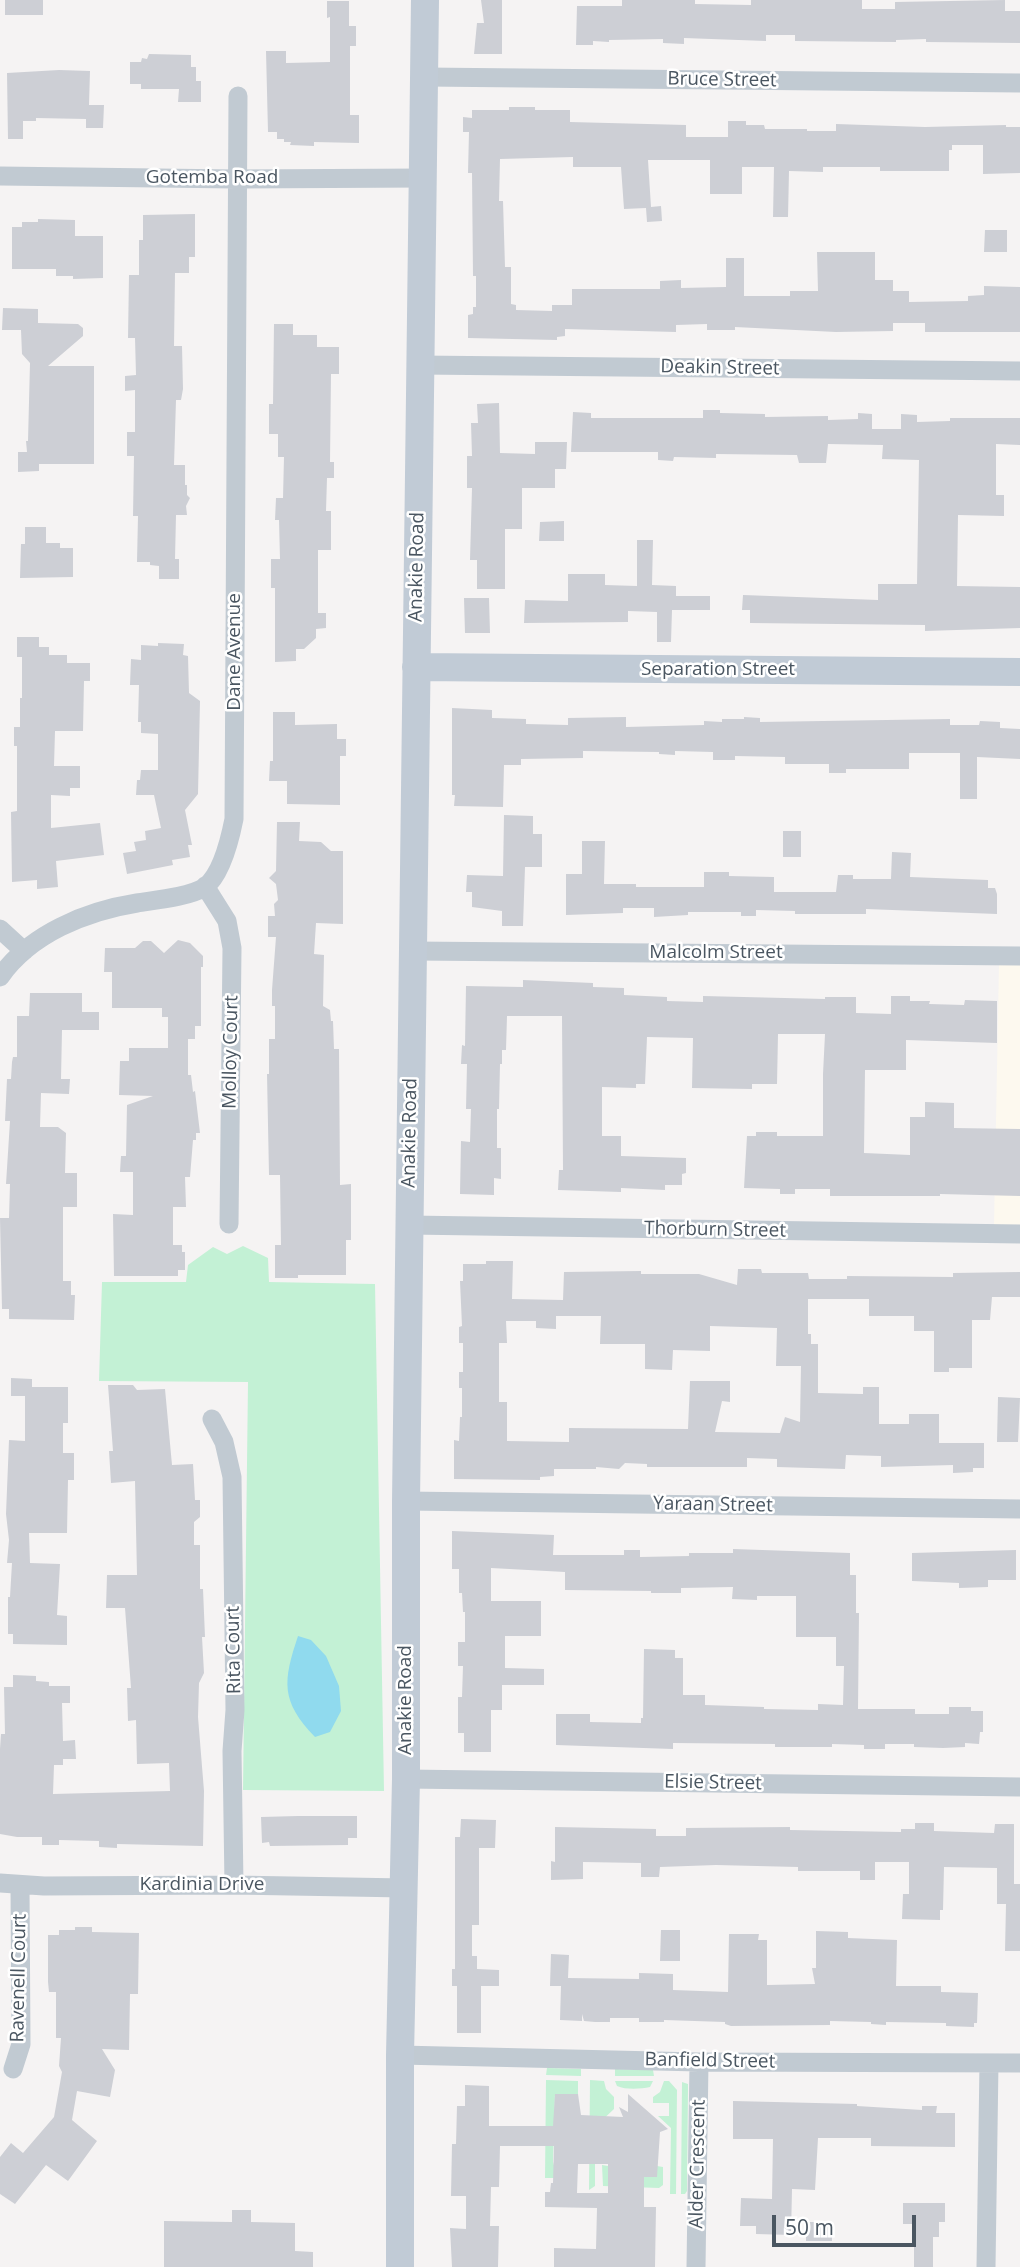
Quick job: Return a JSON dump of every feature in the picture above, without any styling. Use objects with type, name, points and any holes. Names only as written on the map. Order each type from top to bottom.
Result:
[{"type":"main road","name":"Anakie Road","points":[[400,2267],[412,951],[425,0]]},
{"type":"main road","name":"Separation Street","points":[[416,667],[1020,672]]},
{"type":"street","name":"Bruce Street","points":[[425,77],[1020,83]]},
{"type":"street","name":"Dane Avenue","points":[[205,886],[219,868],[229,843],[234,819],[238,96]]},
{"type":"street","name":"Gotemba Road","points":[[0,176],[424,178]]},
{"type":"street","name":"Deakin Street","points":[[419,365],[1020,371]]},
{"type":"street","points":[[0,977],[23,951],[51,932],[83,918],[131,904],[177,896],[205,886]]},
{"type":"street","name":"Molloy Court","points":[[205,886],[227,921],[232,948],[229,1224]]},
{"type":"street","points":[[0,929],[23,951]]},
{"type":"street","name":"Malcolm Street","points":[[412,951],[1020,956]]},
{"type":"street","name":"Thorburn Street","points":[[409,1226],[1020,1234]]},
{"type":"street","name":"Rita Court","points":[[212,1419],[224,1442],[232,1477],[234,1885]]},
{"type":"street","name":"Yaraan Street","points":[[406,1501],[1020,1509]]},
{"type":"street","name":"Elsie Street","points":[[406,1779],[1020,1787]]},
{"type":"street","name":"Kardinia Drive","points":[[0,1883],[405,1888]]},
{"type":"street","name":"Ravenell Court","points":[[13,2069],[21,2044],[20,1885]]},
{"type":"street","name":"Banfield Street","points":[[400,2055],[699,2062],[1020,2063]]},
{"type":"street","name":"Alder Crescent","points":[[696,2267],[699,2062]]},
{"type":"street","points":[[986,2267],[989,2063]]},
{"type":"shaded area","points":[[999,965],[1020,965],[1020,1225],[994,1225]]},
{"type":"green space","points":[[243,1246],[268,1258],[269,1282],[375,1284],[384,1791],[243,1790],[248,1382],[99,1381],[102,1282],[186,1282],[188,1265],[213,1247],[227,1254]]},
{"type":"green space","points":[[547,2068],[581,2069],[581,2076],[546,2075]]},
{"type":"green space","points":[[615,2069],[653,2070],[654,2076],[615,2076]]},
{"type":"green space","points":[[546,2080],[578,2081],[578,2094],[555,2094],[553,2162],[558,2178],[545,2178]]},
{"type":"green space","points":[[590,2080],[604,2081],[606,2089],[614,2097],[614,2109],[595,2127],[595,2186],[589,2190]]},
{"type":"green space","points":[[615,2081],[653,2081],[650,2087],[634,2089],[617,2086]]},
{"type":"green space","points":[[664,2081],[669,2081],[677,2090],[676,2194],[670,2194],[671,2128],[658,2116],[669,2116],[669,2103],[653,2103],[653,2097],[660,2092]]},
{"type":"green space","points":[[682,2082],[688,2084],[685,2194],[681,2194]]},
{"type":"green space","points":[[602,2165],[608,2166],[608,2177],[656,2177],[657,2166],[663,2167],[663,2185],[659,2188],[603,2186]]},
{"type":"water","points":[[298,1636],[311,1640],[326,1656],[339,1686],[341,1711],[330,1732],[315,1737],[295,1712],[288,1690],[289,1666]]},
{"type":"building","points":[[5,0],[43,0],[43,15],[5,15]]},
{"type":"building","points":[[481,0],[502,0],[502,54],[474,54],[477,23],[484,23]]},
{"type":"building","points":[[622,0],[695,0],[695,4],[751,5],[751,0],[862,0],[862,9],[895,9],[895,2],[1005,0],[1005,11],[1020,11],[1020,43],[926,42],[926,39],[896,42],[795,41],[795,35],[766,35],[766,41],[684,38],[684,44],[663,43],[663,39],[593,41],[593,45],[576,45],[577,6],[622,6]]},
{"type":"building","points":[[327,1],[349,1],[349,26],[356,26],[356,46],[350,46],[350,115],[359,115],[359,143],[314,142],[314,146],[290,145],[291,142],[277,139],[277,132],[268,132],[266,51],[286,51],[286,63],[330,62],[330,17],[327,18]]},
{"type":"building","points":[[149,54],[191,55],[191,67],[196,67],[196,81],[201,81],[201,102],[178,102],[179,89],[141,89],[141,84],[130,84],[130,62],[141,62],[142,58],[147,59]]},
{"type":"building","points":[[90,71],[89,105],[104,105],[103,128],[86,128],[86,119],[36,118],[36,121],[23,121],[23,139],[8,139],[7,73]]},
{"type":"building","points":[[509,107],[570,110],[570,122],[686,125],[686,137],[728,137],[728,121],[746,121],[746,125],[764,125],[765,129],[807,131],[836,131],[836,124],[1020,127],[1020,173],[983,174],[983,145],[952,145],[952,150],[949,150],[949,171],[880,171],[880,167],[823,167],[823,172],[789,171],[788,217],[773,217],[774,167],[742,167],[742,194],[710,194],[710,160],[648,160],[651,207],[661,206],[662,221],[647,222],[646,208],[624,209],[621,167],[573,167],[573,157],[500,159],[499,201],[503,201],[505,267],[511,267],[511,304],[516,305],[516,310],[552,311],[552,305],[572,305],[572,289],[660,289],[660,281],[681,280],[681,288],[726,287],[726,258],[744,258],[744,296],[790,296],[790,291],[818,291],[817,252],[875,252],[875,280],[893,280],[893,291],[909,291],[909,302],[968,301],[968,296],[984,295],[984,286],[1020,287],[1020,332],[925,332],[925,323],[893,323],[893,331],[836,332],[735,327],[735,330],[707,330],[707,324],[676,325],[676,332],[565,329],[565,336],[557,337],[557,340],[468,338],[468,315],[473,314],[473,307],[476,307],[476,276],[473,276],[472,173],[468,173],[469,132],[463,132],[463,117],[472,118],[472,110],[509,110]]},
{"type":"building","points":[[195,214],[195,257],[189,257],[189,273],[175,273],[174,346],[182,346],[183,389],[181,400],[176,400],[174,465],[185,465],[185,485],[190,498],[186,506],[187,515],[176,515],[175,559],[179,559],[179,579],[159,579],[159,566],[150,565],[150,562],[137,562],[138,516],[133,516],[134,456],[127,456],[127,432],[135,432],[135,390],[125,391],[125,376],[136,375],[135,338],[128,338],[129,275],[139,275],[139,240],[143,240],[143,215]]},
{"type":"building","points":[[38,219],[75,220],[75,236],[103,236],[103,278],[73,279],[73,276],[56,276],[56,269],[12,269],[12,227],[22,227],[22,222],[38,222]]},
{"type":"building","points":[[985,230],[1007,230],[1007,252],[984,252]]},
{"type":"building","points":[[3,308],[38,309],[38,323],[78,324],[83,328],[83,336],[48,366],[94,366],[94,464],[39,464],[39,471],[18,472],[18,452],[27,452],[30,363],[22,354],[21,330],[2,330]]},
{"type":"building","points":[[274,324],[293,324],[293,335],[317,335],[317,347],[339,347],[339,374],[331,374],[330,462],[334,462],[334,478],[327,478],[326,511],[331,511],[331,550],[318,550],[318,613],[326,613],[326,628],[316,629],[316,638],[304,649],[296,649],[296,661],[275,662],[275,588],[271,588],[271,559],[280,559],[279,520],[275,520],[276,498],[283,498],[284,457],[278,457],[278,434],[269,434],[269,404],[273,404]]},
{"type":"building","points":[[499,403],[500,453],[535,454],[535,442],[567,442],[566,469],[555,469],[555,488],[522,488],[522,529],[505,529],[505,589],[477,589],[477,560],[470,560],[472,488],[467,488],[467,456],[472,456],[471,423],[478,423],[477,404]]},
{"type":"building","points":[[703,410],[765,414],[765,417],[828,416],[828,420],[858,419],[858,413],[872,414],[872,429],[901,429],[901,414],[917,415],[917,422],[950,421],[950,418],[1020,418],[1020,445],[996,444],[996,495],[1004,495],[1004,516],[958,515],[957,586],[1020,587],[1020,628],[925,631],[925,625],[750,623],[750,610],[742,610],[743,595],[878,600],[878,584],[917,584],[919,460],[882,459],[883,445],[828,444],[826,463],[799,463],[797,455],[716,454],[716,458],[674,457],[673,461],[658,460],[658,452],[571,452],[573,412],[591,413],[591,418],[703,418]]},
{"type":"building","points":[[564,521],[564,541],[539,541],[540,522]]},
{"type":"building","points":[[25,527],[46,527],[46,543],[60,543],[60,548],[73,548],[73,577],[20,578],[21,544],[25,544]]},
{"type":"building","points":[[637,540],[653,540],[652,585],[676,586],[676,596],[710,596],[710,610],[672,610],[671,642],[657,642],[657,612],[628,611],[628,622],[524,623],[525,600],[568,601],[568,574],[605,574],[605,585],[637,586]]},
{"type":"building","points":[[464,598],[489,598],[490,633],[465,633]]},
{"type":"building","points":[[17,637],[39,637],[39,647],[49,647],[49,655],[67,655],[67,663],[90,663],[90,681],[84,681],[83,731],[55,731],[54,766],[80,766],[80,788],[70,788],[70,796],[51,795],[51,828],[100,823],[104,855],[56,861],[58,887],[37,889],[37,880],[12,882],[11,812],[17,811],[17,746],[14,746],[14,727],[20,727],[22,698],[22,657],[17,657]]},
{"type":"building","points":[[158,643],[184,644],[183,655],[188,656],[189,693],[200,701],[198,794],[185,810],[192,845],[188,845],[190,857],[172,860],[173,865],[127,874],[123,853],[136,851],[134,842],[146,840],[145,831],[161,828],[154,795],[136,795],[141,770],[158,770],[158,734],[141,733],[141,722],[138,722],[139,685],[130,685],[131,659],[141,660],[141,645],[158,646]]},
{"type":"building","points":[[452,708],[492,710],[492,718],[526,719],[526,724],[568,725],[568,718],[626,717],[626,727],[704,725],[704,721],[722,722],[722,719],[744,717],[760,718],[760,722],[950,719],[950,725],[979,725],[980,721],[1000,722],[1000,728],[1020,729],[1020,759],[977,757],[977,799],[960,799],[960,753],[909,753],[909,769],[846,769],[846,773],[829,773],[829,764],[785,764],[785,757],[735,756],[735,760],[713,760],[713,752],[675,751],[675,755],[659,752],[583,751],[583,758],[521,759],[521,765],[504,765],[503,807],[454,806]]},
{"type":"building","points":[[273,712],[295,712],[295,725],[337,724],[337,739],[346,739],[346,756],[340,756],[340,805],[287,804],[287,781],[269,781],[270,761],[273,761]]},
{"type":"building","points":[[504,815],[533,816],[533,834],[542,834],[542,867],[525,867],[523,926],[502,926],[502,911],[472,907],[472,892],[466,892],[467,875],[503,876]]},
{"type":"building","points":[[277,822],[300,822],[299,841],[321,842],[331,851],[343,851],[343,924],[316,923],[314,954],[324,955],[323,1006],[330,1010],[334,1049],[339,1049],[340,1185],[351,1184],[351,1240],[346,1240],[346,1275],[275,1278],[275,1245],[281,1245],[280,1175],[269,1175],[267,1074],[269,1039],[275,1039],[272,990],[276,937],[268,937],[268,916],[275,916],[274,904],[278,900],[276,884],[269,878],[276,871]]},
{"type":"building","points":[[783,831],[801,831],[801,857],[783,857]]},
{"type":"building","points":[[582,841],[605,841],[604,884],[636,884],[636,887],[704,887],[704,872],[729,872],[729,876],[774,877],[774,892],[836,892],[838,875],[853,875],[853,879],[891,879],[892,852],[911,853],[910,877],[988,880],[988,888],[995,888],[997,894],[997,914],[866,909],[866,914],[795,914],[795,911],[756,910],[756,916],[741,916],[741,912],[688,912],[688,915],[654,917],[654,908],[623,908],[623,913],[566,915],[566,874],[582,874]]},
{"type":"building","points":[[178,940],[190,943],[203,956],[201,1026],[195,1026],[195,1039],[188,1039],[188,1075],[191,1075],[193,1092],[195,1091],[200,1133],[196,1133],[196,1140],[193,1140],[190,1177],[185,1177],[186,1207],[173,1207],[173,1245],[182,1245],[182,1252],[185,1252],[185,1270],[178,1270],[178,1276],[114,1276],[113,1214],[133,1215],[133,1172],[120,1172],[121,1156],[126,1156],[127,1105],[153,1096],[119,1095],[120,1061],[129,1061],[129,1048],[168,1048],[168,1017],[162,1017],[162,1008],[112,1008],[112,972],[104,972],[105,948],[135,948],[143,941],[151,941],[164,953]]},
{"type":"building","points":[[523,980],[593,983],[593,987],[624,988],[624,995],[667,997],[667,1001],[703,1002],[703,996],[825,999],[856,997],[856,1013],[891,1014],[891,996],[910,996],[910,1001],[930,1001],[929,1004],[964,1005],[965,1000],[997,1001],[997,1043],[906,1040],[906,1070],[865,1070],[864,1153],[910,1155],[910,1117],[925,1117],[925,1102],[954,1103],[954,1128],[1020,1129],[1020,1196],[830,1196],[830,1189],[795,1189],[795,1194],[780,1194],[780,1189],[744,1188],[747,1136],[756,1136],[756,1132],[777,1132],[777,1136],[823,1136],[825,1034],[778,1034],[777,1084],[752,1084],[752,1089],[692,1088],[693,1038],[647,1037],[645,1084],[636,1084],[636,1088],[602,1087],[602,1136],[621,1136],[621,1156],[686,1158],[686,1173],[682,1174],[682,1185],[665,1185],[665,1190],[621,1188],[621,1192],[558,1190],[559,1170],[563,1170],[562,1016],[507,1016],[506,1050],[502,1050],[497,1109],[497,1148],[501,1148],[501,1179],[494,1178],[494,1195],[460,1194],[461,1141],[470,1142],[471,1109],[466,1109],[467,1064],[461,1064],[462,1045],[465,1046],[466,986],[523,987]]},
{"type":"building","points":[[30,993],[82,993],[82,1012],[99,1012],[99,1030],[62,1030],[61,1079],[70,1079],[69,1094],[41,1093],[40,1127],[58,1127],[66,1133],[65,1173],[77,1173],[77,1207],[63,1207],[63,1281],[71,1281],[71,1295],[75,1295],[74,1320],[9,1319],[9,1309],[2,1309],[0,1218],[9,1218],[10,1184],[6,1184],[10,1121],[5,1121],[7,1079],[11,1079],[13,1057],[17,1057],[17,1016],[29,1016]]},
{"type":"building","points":[[486,1261],[513,1261],[512,1299],[563,1300],[564,1272],[641,1271],[641,1274],[699,1274],[737,1285],[738,1269],[761,1269],[762,1273],[808,1273],[809,1279],[847,1279],[847,1276],[953,1277],[953,1273],[1020,1272],[1020,1297],[992,1297],[990,1320],[972,1320],[972,1368],[949,1368],[949,1372],[934,1372],[934,1331],[914,1331],[914,1316],[869,1316],[869,1299],[808,1299],[808,1334],[811,1334],[811,1344],[818,1344],[818,1393],[863,1394],[863,1387],[879,1387],[879,1424],[909,1424],[909,1414],[939,1414],[939,1443],[984,1443],[984,1468],[973,1468],[973,1472],[953,1473],[953,1465],[881,1467],[881,1456],[846,1455],[845,1469],[777,1467],[777,1459],[747,1458],[747,1467],[647,1467],[647,1464],[625,1463],[619,1469],[554,1469],[554,1476],[540,1477],[540,1480],[454,1479],[454,1440],[459,1441],[462,1417],[462,1388],[459,1388],[459,1372],[463,1372],[463,1343],[459,1343],[459,1327],[462,1326],[460,1281],[463,1281],[463,1264],[486,1264]],"holes":[[[556,1316],[601,1316],[600,1344],[645,1344],[645,1369],[672,1370],[673,1350],[710,1351],[710,1326],[777,1328],[776,1366],[801,1366],[800,1422],[785,1417],[780,1433],[715,1432],[722,1401],[730,1402],[730,1381],[690,1381],[688,1429],[569,1428],[569,1442],[507,1441],[507,1402],[499,1402],[499,1343],[507,1343],[506,1321],[536,1321],[536,1328],[556,1329]]]},
{"type":"building","points":[[11,1378],[32,1379],[32,1387],[68,1387],[68,1423],[63,1423],[63,1453],[74,1453],[74,1480],[68,1480],[67,1533],[29,1533],[30,1563],[60,1564],[57,1615],[67,1616],[67,1645],[13,1644],[13,1634],[8,1634],[12,1563],[7,1563],[9,1440],[25,1441],[25,1396],[11,1396]]},
{"type":"building","points":[[108,1385],[133,1385],[137,1390],[165,1389],[172,1465],[193,1464],[195,1500],[200,1500],[200,1517],[194,1522],[194,1545],[200,1545],[200,1589],[203,1589],[205,1637],[202,1637],[204,1673],[199,1683],[198,1717],[204,1791],[203,1846],[117,1844],[117,1848],[99,1847],[99,1841],[59,1840],[59,1845],[42,1845],[42,1837],[0,1834],[0,1749],[1,1734],[5,1734],[4,1687],[13,1687],[13,1675],[36,1676],[36,1681],[49,1682],[49,1686],[70,1686],[70,1703],[62,1703],[63,1741],[75,1740],[76,1759],[63,1759],[63,1765],[54,1765],[53,1794],[170,1791],[169,1763],[137,1764],[136,1720],[128,1721],[127,1688],[131,1688],[125,1608],[106,1608],[107,1575],[137,1575],[135,1481],[111,1483],[109,1451],[113,1451]]},
{"type":"building","points":[[998,1397],[1020,1398],[1018,1442],[997,1442]]},
{"type":"building","points":[[452,1531],[554,1535],[553,1555],[624,1555],[624,1550],[640,1550],[640,1557],[689,1556],[689,1553],[733,1553],[733,1549],[850,1553],[850,1575],[856,1575],[856,1613],[859,1613],[858,1709],[915,1709],[915,1714],[949,1714],[949,1707],[971,1707],[971,1711],[983,1711],[983,1732],[980,1732],[979,1744],[965,1743],[965,1747],[943,1748],[885,1744],[885,1749],[832,1744],[832,1747],[775,1747],[775,1744],[673,1743],[673,1749],[556,1745],[556,1714],[590,1714],[590,1722],[641,1723],[644,1649],[675,1650],[675,1658],[683,1658],[683,1695],[705,1695],[705,1705],[818,1710],[818,1704],[843,1705],[844,1666],[836,1666],[836,1637],[796,1637],[796,1596],[757,1596],[757,1600],[732,1599],[733,1587],[681,1588],[681,1593],[565,1590],[565,1572],[491,1568],[491,1601],[541,1601],[541,1636],[505,1636],[505,1668],[544,1669],[544,1685],[502,1685],[502,1710],[491,1710],[491,1752],[464,1752],[464,1733],[458,1733],[458,1697],[462,1697],[463,1666],[458,1666],[458,1642],[465,1642],[465,1612],[462,1593],[459,1593],[459,1569],[452,1569]]},
{"type":"building","points":[[1016,1550],[1016,1580],[988,1580],[988,1587],[959,1588],[959,1583],[912,1581],[912,1553]]},
{"type":"building","points":[[357,1816],[357,1838],[348,1838],[348,1845],[270,1846],[269,1842],[262,1843],[261,1817]]},
{"type":"building","points":[[461,1819],[496,1820],[495,1848],[479,1848],[479,1925],[472,1925],[472,1956],[477,1956],[477,1969],[499,1970],[499,1986],[481,1986],[481,2033],[457,2033],[457,1986],[452,1986],[452,1969],[455,1969],[455,1837],[460,1837]]},
{"type":"building","points":[[915,1823],[934,1823],[934,1831],[994,1833],[995,1824],[1014,1824],[1014,1884],[1020,1884],[1020,1951],[1005,1951],[1006,1904],[997,1904],[997,1868],[944,1867],[943,1910],[940,1910],[940,1920],[902,1919],[903,1894],[909,1894],[909,1862],[875,1862],[875,1880],[860,1880],[860,1871],[798,1871],[798,1867],[716,1865],[660,1867],[659,1877],[641,1877],[641,1863],[583,1862],[583,1879],[551,1880],[551,1861],[555,1862],[555,1827],[656,1829],[656,1836],[686,1836],[686,1828],[790,1827],[790,1830],[901,1832],[901,1829],[915,1829]]},
{"type":"building","points":[[75,1927],[92,1927],[92,1932],[139,1933],[138,1994],[130,1994],[129,2050],[102,2049],[115,2070],[110,2097],[77,2091],[72,2120],[97,2141],[68,2181],[46,2165],[15,2204],[0,2194],[0,2157],[11,2143],[23,2153],[54,2117],[62,2072],[59,2066],[61,2038],[56,2038],[56,1992],[49,1992],[48,1935],[59,1935],[59,1930],[75,1930]]},
{"type":"building","points":[[661,1930],[680,1930],[680,1961],[660,1961]]},
{"type":"building","points":[[816,1931],[848,1932],[848,1938],[897,1940],[896,1986],[941,1986],[941,1992],[978,1993],[977,2023],[974,2023],[974,2027],[946,2026],[946,2023],[886,2022],[886,2025],[830,2021],[830,2025],[731,2026],[725,2022],[639,2022],[639,2018],[610,2018],[610,2022],[595,2022],[584,2021],[582,2014],[582,2021],[560,2020],[561,1986],[550,1986],[551,1954],[569,1955],[568,1978],[639,1979],[639,1973],[673,1974],[673,1990],[728,1992],[729,1934],[759,1934],[758,1940],[767,1940],[767,1985],[815,1984],[812,1968],[816,1968]]},
{"type":"building","points":[[465,2085],[489,2086],[489,2126],[553,2126],[555,2094],[578,2094],[581,2115],[623,2117],[619,2107],[628,2112],[628,2094],[668,2129],[660,2132],[657,2177],[644,2177],[644,2207],[656,2207],[655,2267],[554,2267],[554,2248],[596,2249],[597,2208],[545,2207],[545,2192],[550,2192],[553,2183],[554,2146],[500,2146],[499,2187],[491,2187],[490,2226],[499,2226],[498,2267],[452,2267],[450,2228],[466,2229],[466,2196],[451,2196],[452,2144],[456,2144],[457,2106],[465,2106]],"holes":[[[578,2164],[608,2164],[608,2193],[577,2193]]]},
{"type":"building","points":[[733,2101],[857,2104],[922,2110],[922,2106],[937,2106],[936,2113],[955,2113],[955,2147],[871,2146],[871,2138],[818,2138],[815,2190],[792,2189],[791,2235],[756,2234],[756,2226],[740,2226],[741,2198],[772,2199],[773,2139],[733,2139]]},
{"type":"building","points":[[903,2203],[945,2203],[945,2222],[939,2222],[939,2237],[933,2237],[933,2267],[914,2267],[914,2224],[903,2224]]},
{"type":"building","points":[[232,2210],[251,2210],[251,2222],[295,2223],[295,2251],[313,2252],[313,2267],[164,2267],[164,2221],[232,2222]]},
{"type":"building","points":[[806,2222],[832,2222],[832,2241],[806,2241]]}]
